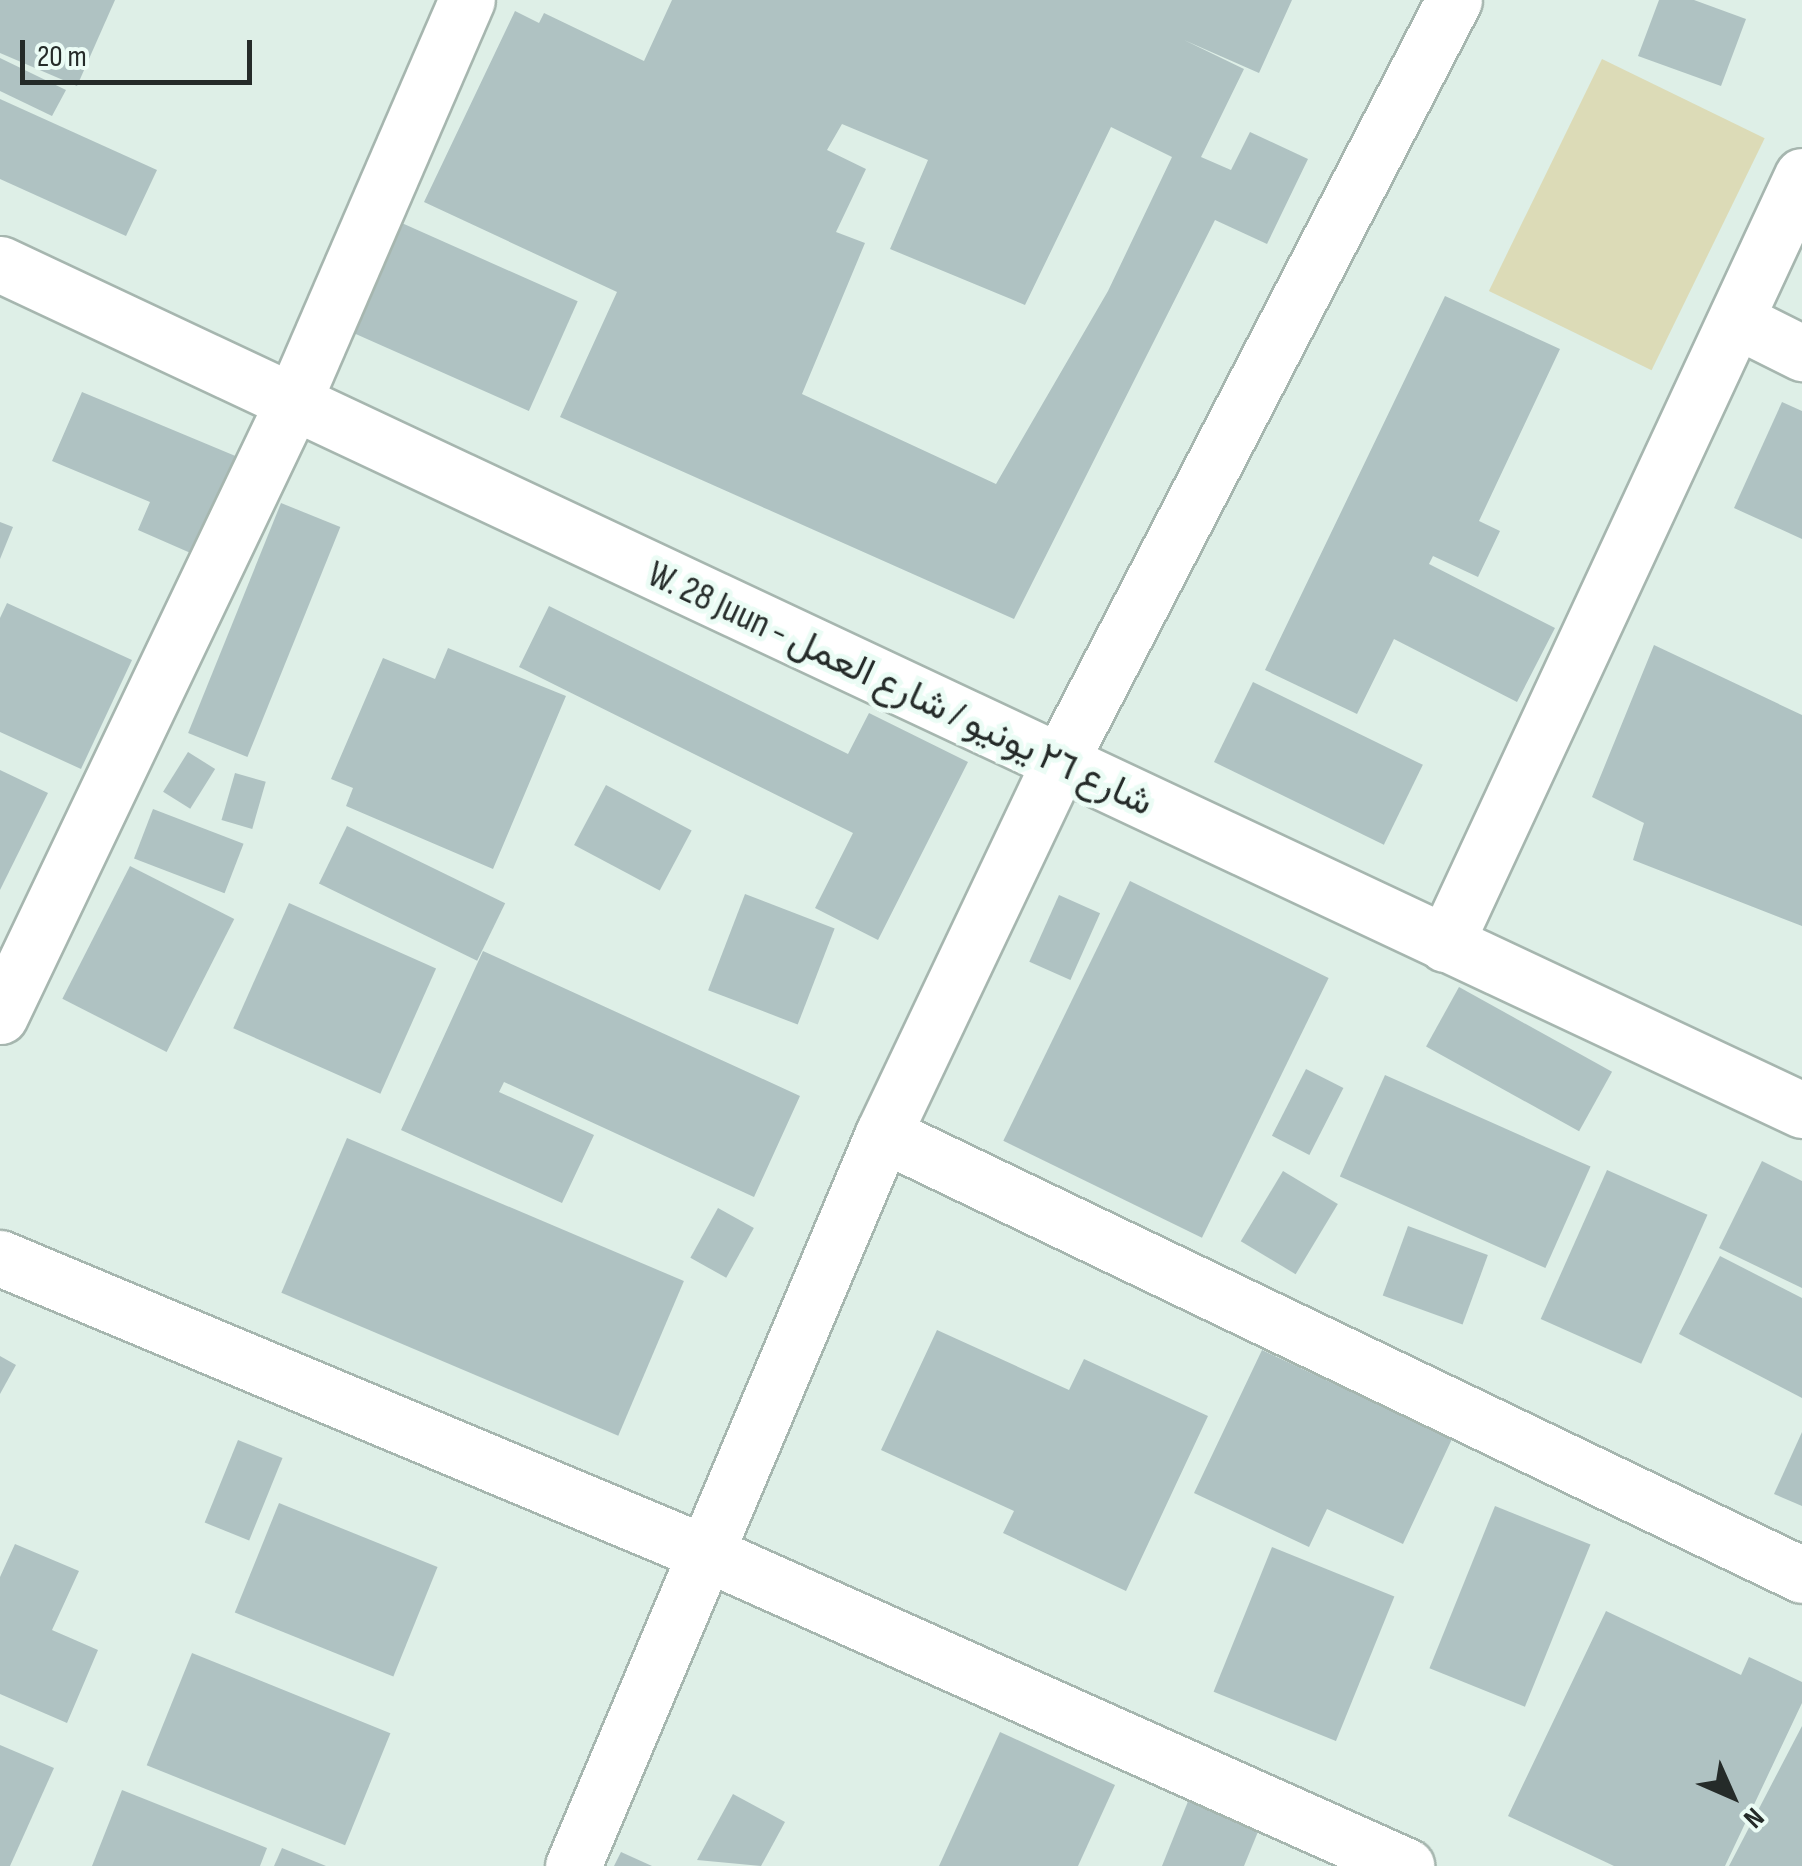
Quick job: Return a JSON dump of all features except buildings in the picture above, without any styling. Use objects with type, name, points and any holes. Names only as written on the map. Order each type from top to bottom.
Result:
[{"type":"street","points":[[0,1016],[292,404],[467,0]]},
{"type":"street","points":[[572,1866],[708,1554],[882,1134],[1058,763],[1454,0]]},
{"type":"street","points":[[1445,944],[1738,321],[1802,176]]},
{"type":"street","name":"W. 28 Juun - شارع ٢٦ يونيو / شارع العمل","points":[[0,264],[1802,1110]]},
{"type":"street","points":[[1738,321],[1802,353]]},
{"type":"street","points":[[882,1134],[1802,1574]]},
{"type":"street","points":[[0,1258],[708,1554],[1406,1866]]},
{"type":"green space","points":[[1602,59],[1765,138],[1652,370],[1489,291]]}]
